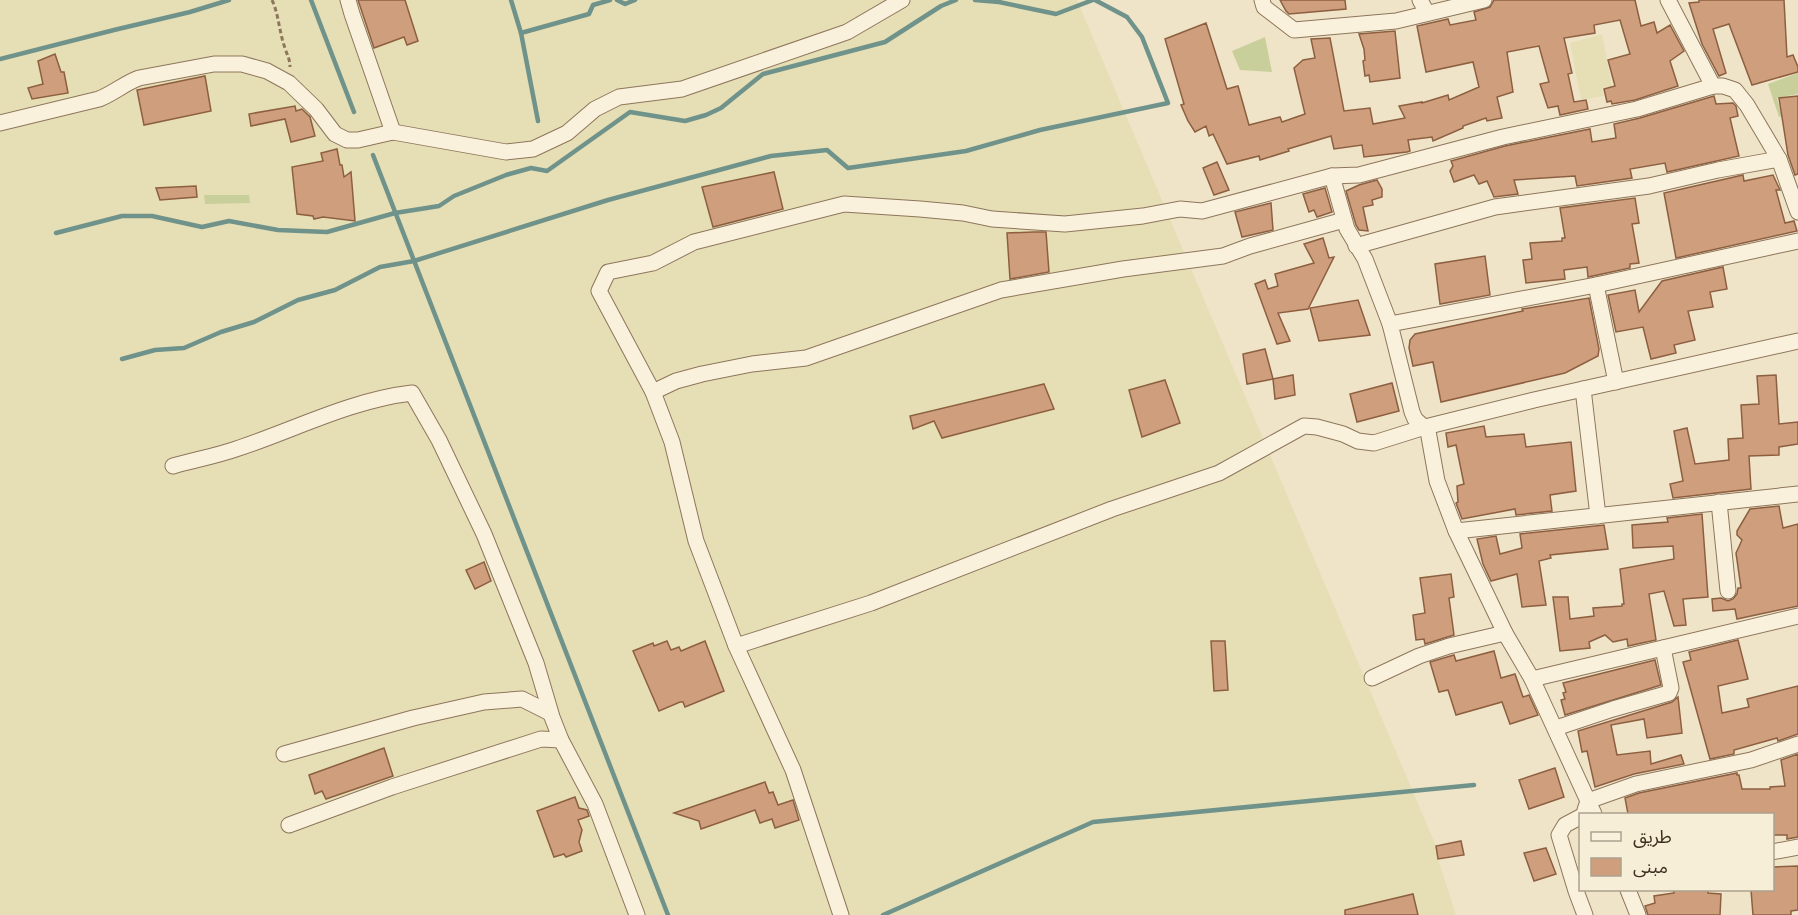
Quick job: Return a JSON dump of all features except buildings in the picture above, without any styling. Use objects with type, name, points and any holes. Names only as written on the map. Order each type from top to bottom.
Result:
[{"type":"street","points":[[348,0],[393,132]]},
{"type":"street","points":[[0,123],[99,99],[139,78],[214,64],[242,64],[267,71],[289,83],[308,100],[330,129],[340,138],[358,140],[393,132],[506,152],[533,149],[567,133],[595,109],[619,97],[682,89],[847,32],[902,0]]},
{"type":"street","points":[[1262,0],[1264,7],[1294,30],[1396,21],[1424,7],[1484,0]]},
{"type":"street","points":[[1668,0],[1713,86]]},
{"type":"street","points":[[841,915],[793,770],[736,646],[696,541],[672,442],[653,392],[599,291],[608,272],[653,263],[694,242],[844,204],[920,209],[963,213],[992,219],[1065,224],[1143,216],[1180,209],[1202,212],[1332,176],[1359,175],[1503,137],[1637,110],[1713,86],[1735,90],[1747,105],[1779,159],[1798,212]]},
{"type":"street","points":[[1356,246],[1495,207],[1649,186],[1779,159]]},
{"type":"street","points":[[1332,176],[1344,220],[1365,259],[1390,324],[1412,412],[1415,419],[1428,432],[1437,481],[1456,531],[1505,633],[1532,679],[1556,728],[1587,812],[1636,784],[1752,760],[1798,744]]},
{"type":"street","points":[[653,392],[676,381],[702,374],[752,364],[806,358],[1001,290],[1123,269],[1223,256],[1250,246],[1344,220]]},
{"type":"street","points":[[1390,324],[1596,285],[1798,241]]},
{"type":"street","points":[[1596,285],[1616,382]]},
{"type":"street","points":[[736,646],[870,603],[1113,509],[1219,473],[1304,426],[1317,427],[1344,434],[1358,441],[1374,443],[1425,427],[1798,341]]},
{"type":"street","points":[[1583,389],[1598,516]]},
{"type":"street","points":[[173,466],[234,450],[376,399],[412,393],[439,440],[484,534],[536,663],[550,713],[561,740],[595,804],[637,915]]},
{"type":"street","points":[[1456,531],[1798,494]]},
{"type":"street","points":[[1719,502],[1728,591]]},
{"type":"street","points":[[1532,679],[1798,616]]},
{"type":"street","points":[[1372,678],[1419,656],[1449,646],[1505,633]]},
{"type":"street","points":[[1556,728],[1669,693],[1671,688],[1663,648]]},
{"type":"street","points":[[284,754],[413,718],[484,702],[522,699],[550,713]]},
{"type":"street","points":[[289,825],[373,794],[541,739],[561,740]]},
{"type":"street","points":[[1579,817],[1565,825],[1559,835],[1585,915]]},
{"type":"street","points":[[1774,852],[1798,848]]},
{"type":"street","points":[[1628,891],[1638,915]]},
{"type":"path","points":[[272,0],[290,59],[289,83]]},
{"type":"shaded area","points":[[0,0],[1077,0],[1436,846],[1456,915],[0,915]]},
{"type":"shaded area","points":[[1602,34],[1612,87],[1602,88],[1604,96],[1581,100],[1570,43]]},
{"type":"green space","points":[[1265,37],[1272,72],[1240,70],[1232,51]]},
{"type":"green space","points":[[1798,73],[1798,94],[1777,98],[1782,116],[1779,117],[1768,84]]},
{"type":"green space","points":[[204,195],[249,195],[250,203],[205,204]]},
{"type":"waterway","points":[[0,59],[190,12],[229,0]]},
{"type":"waterway","points":[[311,0],[354,112]]},
{"type":"waterway","points":[[511,0],[521,33],[538,121]]},
{"type":"waterway","points":[[521,33],[589,14],[593,5],[610,0]]},
{"type":"waterway","points":[[617,0],[625,4],[635,0]]},
{"type":"waterway","points":[[56,233],[122,216],[152,216],[202,227],[229,221],[278,230],[327,232],[395,213],[439,206],[454,196],[506,175],[531,168],[547,171],[630,112],[685,121],[706,115],[721,108],[763,74],[885,42],[941,6],[956,0]]},
{"type":"waterway","points":[[975,0],[999,2],[1056,14],[1093,0]]},
{"type":"waterway","points":[[122,359],[155,350],[184,348],[221,332],[254,322],[298,300],[335,290],[380,267],[414,261],[608,200],[771,156],[827,150],[848,168],[966,151],[1040,130],[1168,103],[1142,37],[1127,17],[1095,0]]},
{"type":"waterway","points":[[373,155],[668,915]]},
{"type":"waterway","points":[[883,915],[1093,822],[1474,785]]}]
